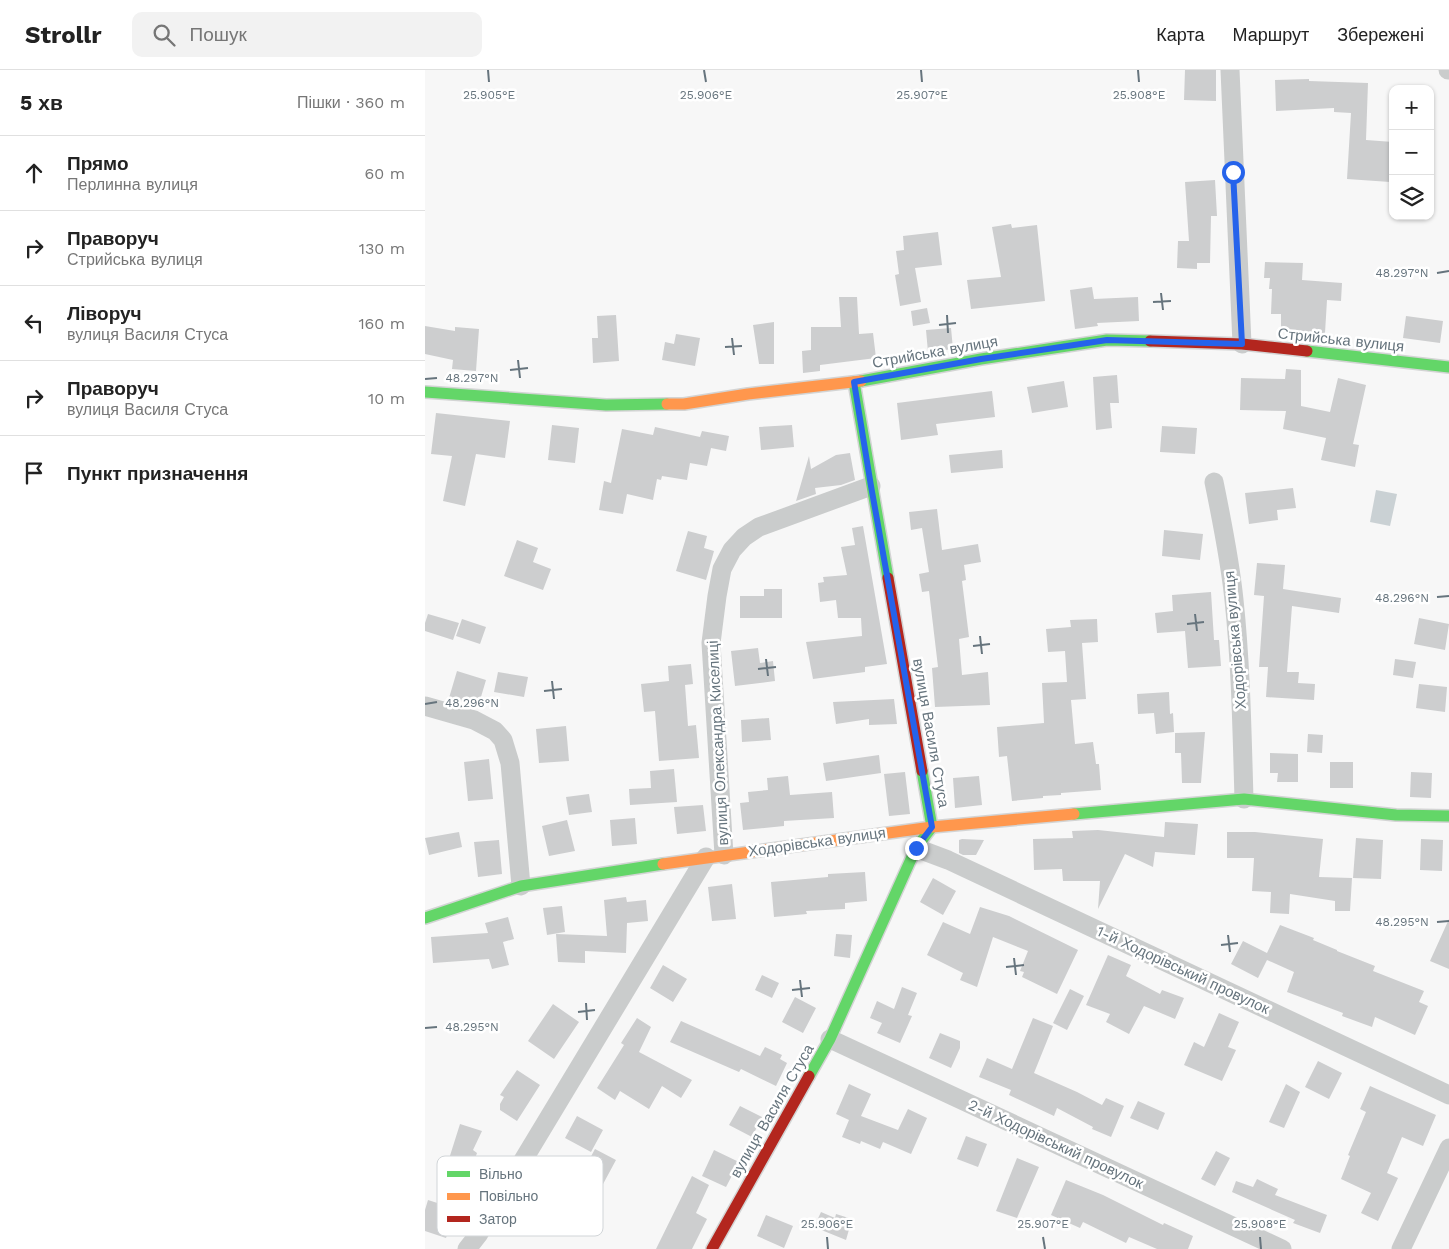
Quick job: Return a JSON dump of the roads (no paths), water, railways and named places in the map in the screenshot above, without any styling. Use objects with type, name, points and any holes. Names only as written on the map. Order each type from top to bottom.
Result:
[{"type":"street","points":[[1230,70],[1242,344]]},
{"type":"street","name":"Стрийська вулиця","points":[[425,392],[606,405],[684,404],[748,394],[854,382],[981,359],[1107,340],[1242,344],[1449,366]]},
{"type":"street","name":"вулиця Василя Стуса","points":[[718,1247],[830,1039],[916,848],[932,827],[854,382]]},
{"type":"street","name":"Ходорівська вулиця","points":[[1214,482],[1228,553],[1234,599],[1239,662],[1245,799]]},
{"type":"street","name":"вулиця Олександра Киселиці","points":[[527,1156],[715,856],[711,643],[717,596],[723,569],[732,550],[744,537],[759,527],[871,486]]},
{"type":"street","points":[[425,706],[474,720],[495,731],[503,740],[510,762],[521,886]]},
{"type":"street","name":"Ходорівська вулиця","points":[[425,918],[521,886],[715,856],[932,827],[1245,799],[1396,815],[1449,816]]},
{"type":"street","name":"1-й Ходорівський провулок","points":[[916,848],[948,860],[1449,1095]]},
{"type":"street","name":"2-й Ходорівський провулок","points":[[830,1039],[1282,1249]]},
{"type":"street","points":[[1407,1247],[1449,1148]]},
{"type":"street","name":"вулиця Олександра Киселиці","points":[[467,1249],[477,1236]]}]
